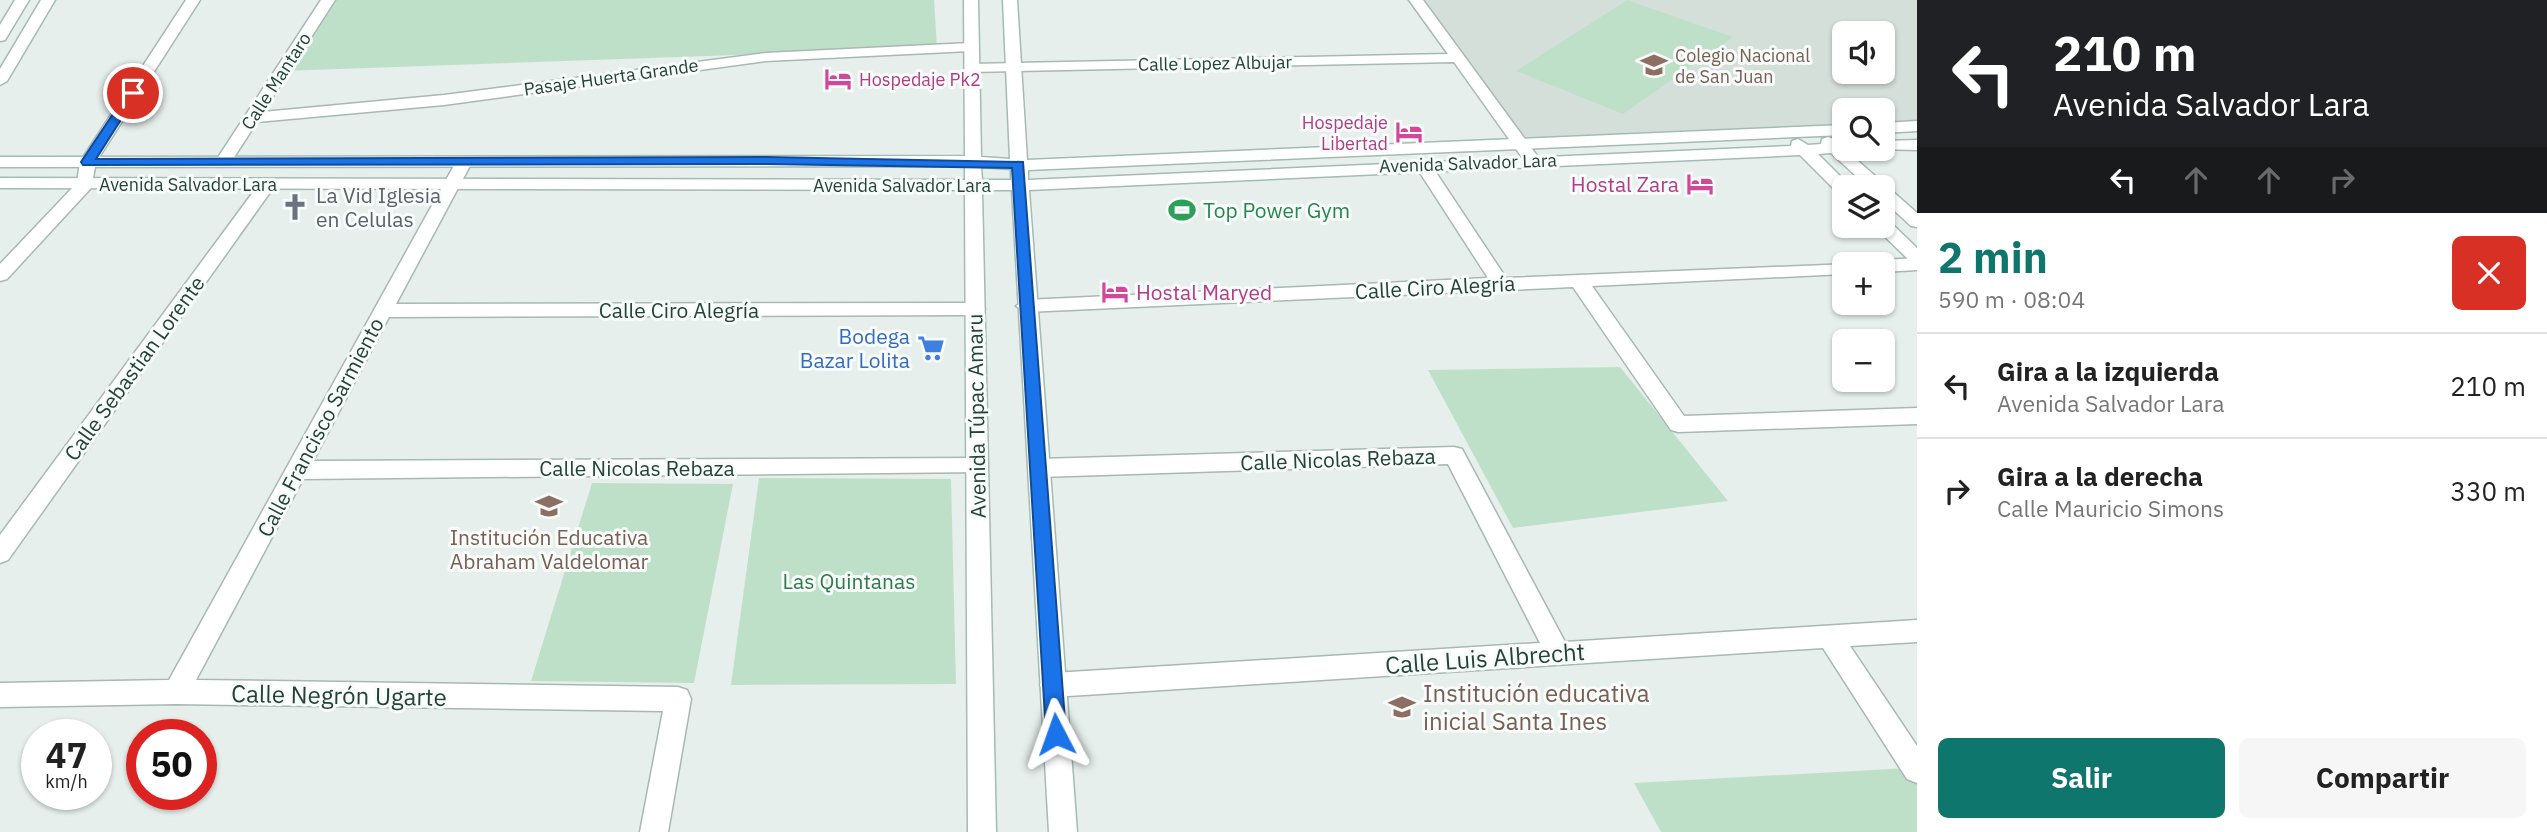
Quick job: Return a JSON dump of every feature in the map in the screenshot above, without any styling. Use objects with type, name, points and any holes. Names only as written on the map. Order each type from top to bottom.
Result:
[{"type":"street","points":[[0,37],[22,0]]},
{"type":"street","points":[[0,81],[48,0]]},
{"type":"street","points":[[0,275],[85,184],[88,162],[193,0]]},
{"type":"street","name":"Calle Mantaro","points":[[223,162],[328,0]]},
{"type":"street","name":"Avenida Túpac Amaru","points":[[971,0],[982,832]]},
{"type":"street","points":[[1010,0],[1026,306],[1040,468],[1063,832]]},
{"type":"street","points":[[1416,0],[1532,160]]},
{"type":"street","name":"Pasaje Huerta Grande","points":[[253,118],[444,100],[766,57],[970,47]]},
{"type":"street","name":"Calle Lopez Albujar","points":[[972,68],[1457,58]]},
{"type":"street","points":[[1895,127],[1917,126]]},
{"type":"street","name":"Avenida Salvador Lara","points":[[0,183],[972,185],[1019,175],[1522,145],[1832,131]]},
{"type":"street","points":[[1817,132],[1832,142]]},
{"type":"street","points":[[1786,133],[1832,177]]},
{"type":"street","points":[[1895,146],[1917,145]]},
{"type":"street","name":"Avenida Salvador Lara","points":[[0,162],[972,161],[1019,175],[1423,165],[1832,148]]},
{"type":"street","points":[[737,184],[741,160]]},
{"type":"street","points":[[1853,161],[1866,175]]},
{"type":"street","name":"Calle Francisco Sarmiento","points":[[176,692],[464,162]]},
{"type":"street","points":[[1423,165],[1501,284]]},
{"type":"street","name":"Calle Sebastian Lorente","points":[[0,553],[268,184]]},
{"type":"street","points":[[1895,202],[1917,222]]},
{"type":"street","points":[[1895,237],[1917,258]]},
{"type":"street","points":[[1895,265],[1917,264]]},
{"type":"street","name":"Calle Ciro Alegría","points":[[1026,306],[1832,269]]},
{"type":"street","points":[[1578,280],[1678,424],[1917,416]]},
{"type":"street","name":"Calle Ciro Alegría","points":[[383,311],[975,309]]},
{"type":"street","name":"Calle Nicolas Rebaza","points":[[1040,468],[1454,455],[1558,653]]},
{"type":"street","name":"Calle Nicolas Rebaza","points":[[297,470],[976,466]]},
{"type":"street","name":"Calle Luis Albrecht","points":[[1053,685],[1917,631]]},
{"type":"street","points":[[1830,637],[1917,771]]},
{"type":"street","name":"Calle Negrón Ugarte","points":[[0,695],[176,692],[678,699],[654,832]]},
{"type":"shaded area","name":"Colegio Nacional de San Juan","points":[[1416,0],[1917,0],[1917,125],[1895,126],[1895,98],[1832,98],[1832,129],[1520,142]]},
{"type":"green space","points":[[328,0],[934,0],[937,48],[282,71]]},
{"type":"green space","points":[[1627,0],[1733,37],[1623,114],[1516,71]]},
{"type":"green space","points":[[1620,367],[1728,501],[1513,528],[1428,370]]},
{"type":"green space","name":"Las Quintanas","points":[[759,478],[951,479],[956,684],[731,685]]},
{"type":"green space","points":[[592,483],[733,484],[694,683],[531,681]]},
{"type":"green space","points":[[1909,768],[1917,781],[1917,832],[1661,832],[1634,783]]},
{"type":"place","name":"Colegio Nacional de San Juan","points":[[1654,65]]},
{"type":"place","name":"Hospedaje Pk2","points":[[838,79]]},
{"type":"place","name":"Hospedaje Libertad","points":[[1409,132]]},
{"type":"place","name":"Hostal Zara","points":[[1700,184]]},
{"type":"place","name":"La Vid Iglesia en Celulas","points":[[295,207]]},
{"type":"place","name":"Top Power Gym","points":[[1182,210]]},
{"type":"place","name":"Hostal Maryed","points":[[1115,292]]},
{"type":"place","name":"Bodega Bazar Lolita","points":[[931,348]]},
{"type":"place","name":"Institución Educativa Abraham Valdelomar","points":[[549,506]]},
{"type":"place","name":"Institución educativa inicial Santa Ines","points":[[1402,707]]},
{"type":"route","points":[[133,93],[88,162],[767,160],[972,161],[1018,164],[1056,734]]}]
